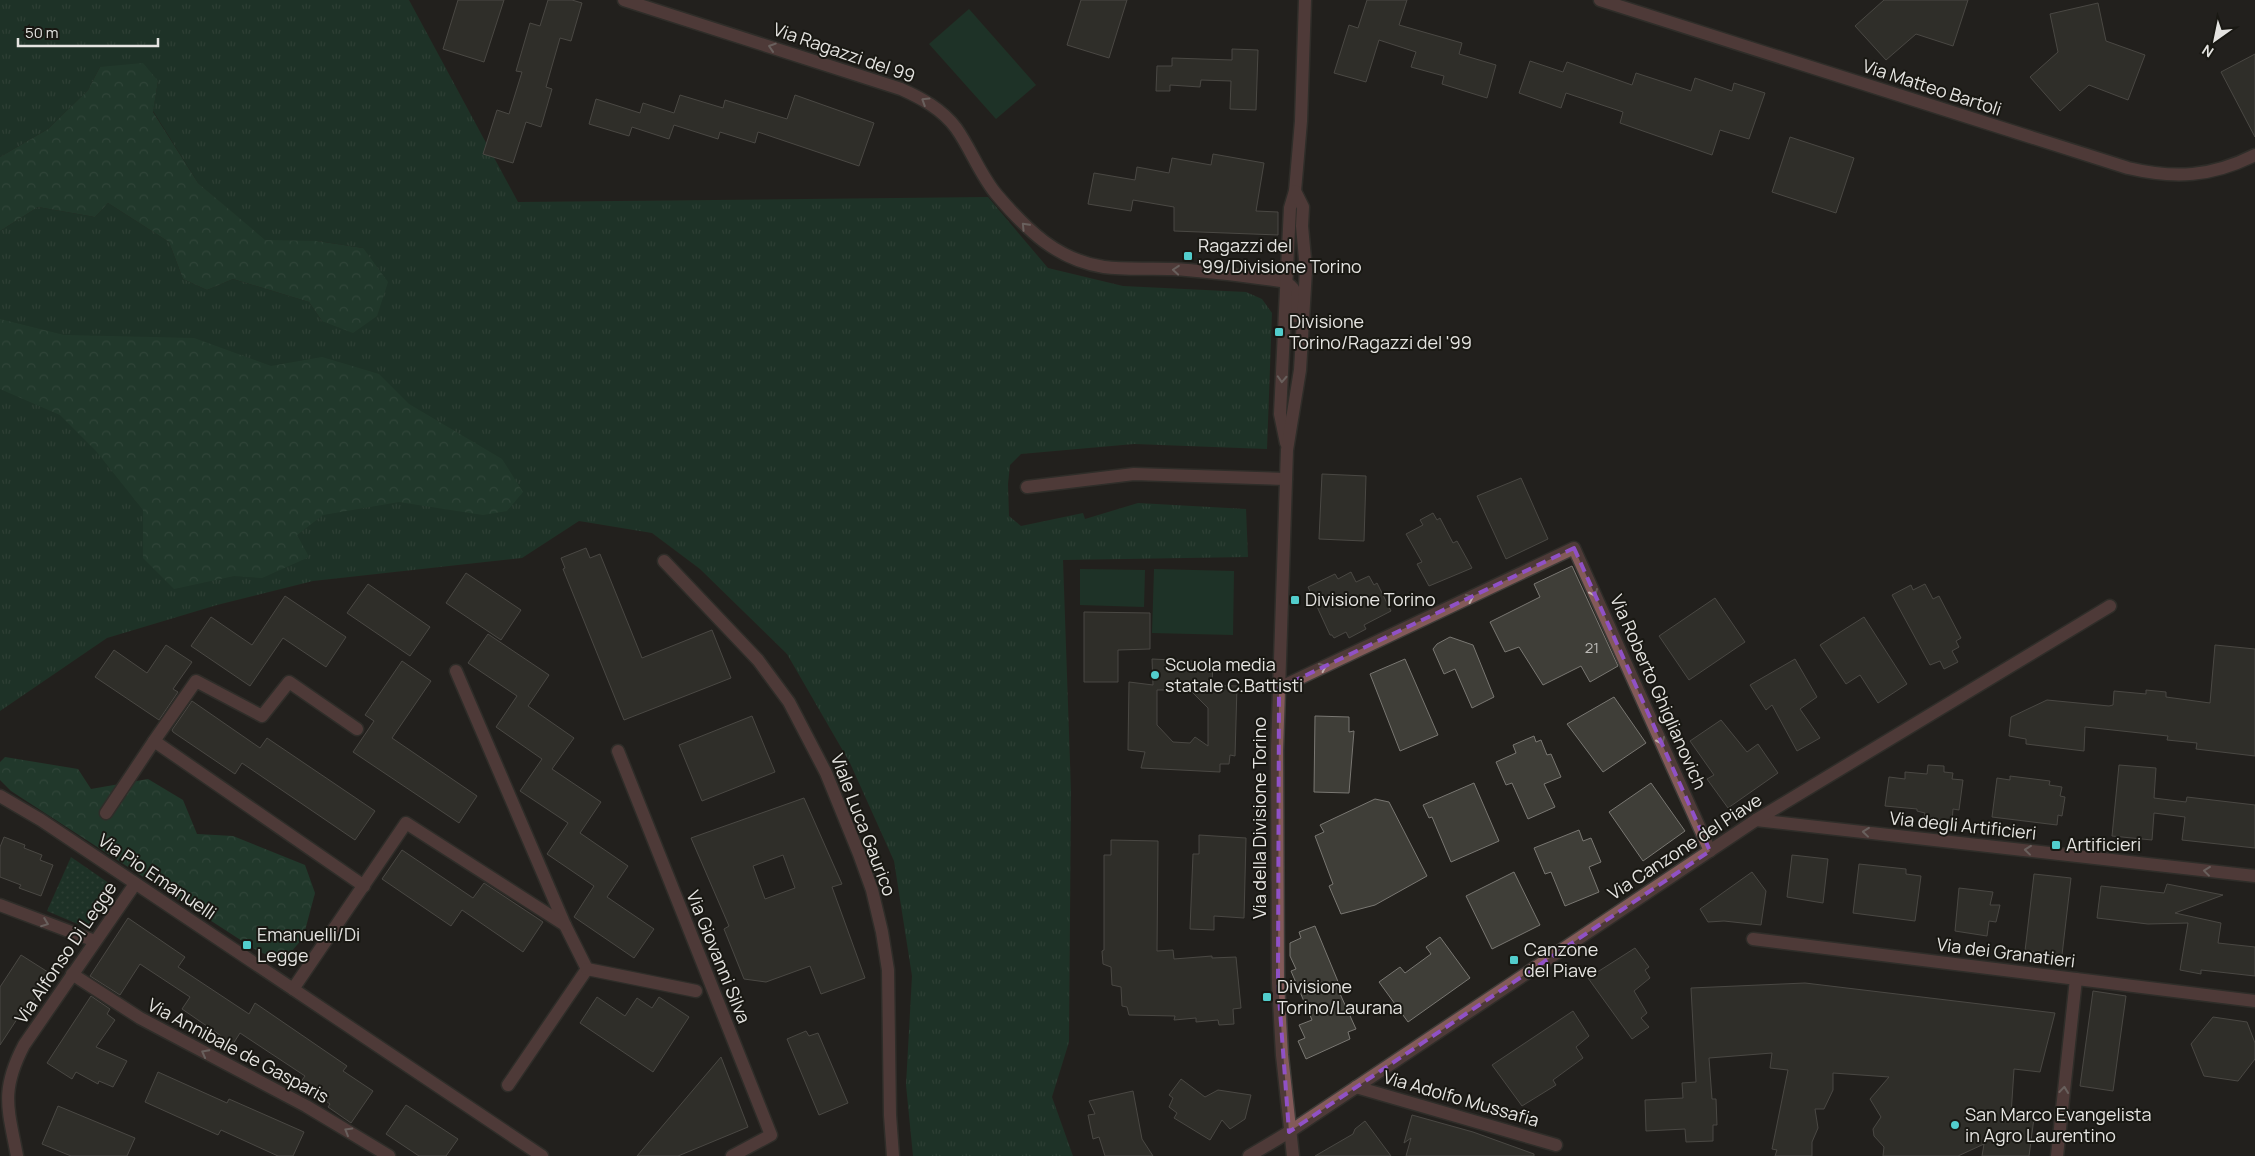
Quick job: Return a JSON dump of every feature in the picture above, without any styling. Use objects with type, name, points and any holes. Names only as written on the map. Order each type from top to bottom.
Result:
[{"type":"street","name":"Via Ragazzi del 99","points":[[624,0],[901,88],[918,96],[944,115],[955,128],[980,171],[996,194],[1016,217],[1044,243],[1064,255],[1086,263],[1106,267],[1171,269],[1286,282]]},
{"type":"street","name":"Via della Divisione Torino","points":[[1287,450],[1280,414],[1290,208],[1295,191],[1301,121],[1305,0]]},
{"type":"street","name":"Via Matteo Bartoli","points":[[1600,0],[2128,168],[2160,174],[2196,174],[2230,167],[2255,155]]},
{"type":"street","name":"Via della Divisione Torino","points":[[1293,1156],[1289,1132],[1278,983],[1277,750],[1287,450],[1298,381],[1306,270],[1302,226],[1303,207],[1295,191]]},
{"type":"street","points":[[1286,282],[1292,284],[1295,289],[1295,364],[1298,381]]},
{"type":"street","points":[[1027,487],[1134,474],[1286,479]]},
{"type":"street","name":"Via Roberto Ghiglianovich","points":[[1279,688],[1574,548],[1710,851]]},
{"type":"street","name":"Viale Luca Gaurico","points":[[664,561],[758,660],[789,702],[807,733],[826,773],[859,854],[872,890],[882,932],[888,970],[890,1115],[893,1156]]},
{"type":"street","name":"Via Canzone del Piave","points":[[1249,1156],[1289,1132],[1756,820],[2110,606]]},
{"type":"street","points":[[456,671],[565,925],[586,969]]},
{"type":"street","name":"Via Pio Emanuelli","points":[[106,814],[196,681],[262,716],[289,682],[357,729]]},
{"type":"street","points":[[154,741],[364,886]]},
{"type":"street","name":"Via Giovanni Silva","points":[[618,751],[771,1135],[732,1156]]},
{"type":"street","name":"Via Pio Emanuelli","points":[[0,796],[33,815],[542,1156]]},
{"type":"street","name":"Via degli Artificieri","points":[[1756,820],[2255,876]]},
{"type":"street","points":[[293,989],[406,823],[565,925]]},
{"type":"street","name":"Via Alfonso Di Legge","points":[[17,1156],[6,1099],[10,1070],[24,1045],[135,884]]},
{"type":"street","points":[[0,905],[95,941]]},
{"type":"street","name":"Via dei Granatieri","points":[[1753,939],[2255,1000]]},
{"type":"street","points":[[586,969],[696,991]]},
{"type":"street","points":[[508,1086],[586,969]]},
{"type":"street","name":"Via Annibale de Gasparis","points":[[72,974],[132,1014],[306,1106],[389,1156]]},
{"type":"street","points":[[2057,1156],[2076,979]]},
{"type":"street","name":"Via Adolfo Mussafia","points":[[1356,1087],[1556,1145]]},
{"type":"highlighted area","points":[[1574,548],[1710,851],[1289,1132],[1278,983],[1279,688]]},
{"type":"green space","points":[[0,0],[409,0],[518,202],[988,197],[1048,268],[1123,286],[1246,292],[1262,299],[1272,313],[1267,449],[1134,444],[1021,454],[1010,465],[1008,484],[1009,516],[1021,526],[1083,513],[1085,519],[1138,503],[1246,509],[1248,557],[1063,560],[1071,791],[1069,1042],[1052,1097],[1073,1156],[913,1156],[906,1085],[912,976],[894,861],[850,763],[787,654],[700,569],[652,533],[579,521],[522,558],[313,581],[217,605],[107,638],[0,711],[0,231],[38,207],[95,217],[108,203],[169,242],[183,279],[207,290],[233,279],[309,302],[322,321],[363,248],[317,241],[265,241],[198,183],[153,111],[158,81],[100,67],[88,90],[48,129],[0,157]]},
{"type":"green space","points":[[969,9],[1036,85],[996,119],[929,44]]},
{"type":"green space","points":[[143,63],[158,81],[153,112],[198,183],[265,240],[317,241],[363,248],[388,282],[377,316],[353,333],[322,321],[309,302],[233,279],[207,290],[183,279],[169,242],[108,203],[95,217],[38,207],[0,231],[0,157],[48,129],[88,90],[100,67]]},
{"type":"green space","points":[[0,319],[64,335],[194,338],[271,366],[322,357],[379,374],[409,404],[502,459],[523,492],[507,511],[483,515],[399,502],[323,515],[297,535],[309,557],[262,578],[234,576],[174,589],[143,558],[143,510],[96,451],[60,415],[0,389]]},
{"type":"green space","points":[[1080,569],[1145,570],[1144,607],[1080,605]]},
{"type":"green space","points":[[1154,569],[1234,571],[1233,635],[1152,633]]},
{"type":"green space","points":[[5,757],[78,769],[91,789],[148,779],[183,800],[197,834],[233,836],[305,865],[315,893],[303,938],[284,960],[259,952],[11,791],[0,780],[0,762]]},
{"type":"green space","points":[[71,857],[113,886],[87,928],[47,911]]},
{"type":"building","points":[[458,0],[504,0],[484,62],[443,49]]},
{"type":"building","points":[[548,0],[572,0],[582,3],[571,41],[560,38],[546,87],[552,89],[541,127],[526,122],[513,163],[483,154],[497,110],[509,114],[522,72],[516,71],[530,23],[540,26]]},
{"type":"building","points":[[1081,0],[1127,0],[1109,58],[1067,45]]},
{"type":"building","points":[[1367,0],[1407,0],[1399,25],[1462,43],[1459,54],[1496,65],[1487,98],[1442,84],[1444,76],[1411,67],[1416,52],[1379,40],[1366,82],[1334,73],[1349,25],[1358,28]]},
{"type":"building","points":[[1884,0],[1968,0],[1953,46],[1916,34],[1886,60],[1855,26]]},
{"type":"building","points":[[2098,3],[2106,41],[2145,55],[2128,100],[2089,85],[2060,111],[2030,77],[2058,52],[2050,14]]},
{"type":"building","points":[[1232,49],[1258,50],[1256,110],[1230,109],[1231,81],[1201,80],[1200,87],[1170,85],[1170,91],[1156,91],[1157,66],[1172,66],[1172,58],[1232,60]]},
{"type":"building","points":[[2255,54],[2255,137],[2221,72]]},
{"type":"building","points":[[1530,61],[1563,72],[1567,62],[1632,85],[1636,73],[1691,91],[1695,78],[1732,91],[1734,83],[1765,93],[1749,139],[1720,130],[1712,155],[1620,123],[1623,112],[1566,93],[1561,108],[1519,93]]},
{"type":"building","points":[[680,95],[723,108],[725,100],[787,119],[795,95],[874,123],[859,166],[758,132],[755,143],[720,132],[718,139],[674,125],[669,139],[632,127],[629,136],[589,124],[596,99],[640,113],[643,103],[674,113]]},
{"type":"building","points":[[1790,137],[1854,158],[1836,213],[1772,192]]},
{"type":"building","points":[[1213,154],[1264,163],[1256,211],[1278,212],[1278,235],[1174,231],[1174,207],[1133,200],[1131,211],[1088,204],[1094,173],[1135,180],[1137,167],[1169,173],[1172,158],[1211,165]]},
{"type":"building","points":[[1322,474],[1366,476],[1364,541],[1319,539]]},
{"type":"building","points":[[1521,478],[1548,539],[1506,559],[1477,496]]},
{"type":"building","points":[[1433,513],[1437,520],[1440,518],[1453,543],[1457,541],[1472,568],[1429,586],[1417,564],[1422,562],[1406,534],[1423,525],[1420,520]]},
{"type":"building","points":[[586,548],[590,558],[600,554],[642,658],[712,630],[731,678],[624,720],[563,569],[565,568],[561,558]]},
{"type":"building","points":[[1572,566],[1618,666],[1590,682],[1581,666],[1543,685],[1519,647],[1505,652],[1490,622],[1540,597],[1534,584]]},
{"type":"building","points":[[1351,572],[1356,582],[1369,576],[1374,585],[1377,583],[1391,611],[1364,625],[1366,629],[1349,638],[1346,632],[1334,638],[1330,635],[1308,587],[1335,574],[1338,579]]},
{"type":"building","points":[[466,573],[521,610],[501,640],[446,603]]},
{"type":"building","points":[[368,584],[430,627],[410,656],[347,613]]},
{"type":"building","points":[[1925,584],[1933,599],[1939,596],[1961,638],[1956,641],[1959,647],[1952,651],[1958,662],[1944,669],[1940,661],[1930,665],[1892,595],[1911,585],[1913,590]]},
{"type":"building","points":[[285,596],[346,637],[326,667],[283,638],[250,686],[191,646],[211,617],[252,645]]},
{"type":"building","points":[[1715,598],[1745,642],[1689,680],[1659,636]]},
{"type":"building","points":[[1084,612],[1150,613],[1150,649],[1118,650],[1118,682],[1084,682]]},
{"type":"building","points":[[1864,617],[1907,684],[1878,703],[1860,675],[1846,684],[1820,645]]},
{"type":"building","points":[[488,634],[549,675],[528,706],[574,738],[552,769],[601,802],[580,833],[628,866],[607,897],[654,929],[634,958],[574,917],[594,886],[547,854],[568,823],[520,791],[542,759],[496,727],[517,696],[468,663]]},
{"type":"building","points":[[1450,637],[1473,645],[1494,697],[1472,708],[1455,669],[1444,674],[1433,649],[1437,644]]},
{"type":"building","points":[[166,645],[192,662],[173,689],[178,692],[159,720],[95,677],[114,650],[147,673]]},
{"type":"building","points":[[2215,645],[2255,649],[2255,756],[2196,749],[2197,743],[2167,740],[2168,736],[2085,727],[2084,751],[2026,744],[2026,739],[2009,736],[2011,717],[2047,700],[2109,706],[2113,705],[2114,691],[2146,694],[2146,690],[2166,692],[2166,697],[2210,703]]},
{"type":"building","points":[[1152,659],[1213,662],[1212,685],[1237,686],[1235,756],[1230,755],[1229,764],[1220,764],[1220,772],[1141,768],[1145,752],[1128,750],[1129,682],[1153,685]],"holes":[[[1157,690],[1190,690],[1208,708],[1208,746],[1195,737],[1190,743],[1173,742],[1157,725]]]},
{"type":"building","points":[[1405,659],[1438,735],[1400,751],[1370,674]]},
{"type":"building","points":[[1795,659],[1817,697],[1800,709],[1820,738],[1797,751],[1772,705],[1766,710],[1750,685]]},
{"type":"building","points":[[402,661],[431,681],[392,738],[477,796],[459,823],[353,752],[374,721],[365,715]]},
{"type":"building","points":[[1614,697],[1646,743],[1603,772],[1567,724]]},
{"type":"building","points":[[192,701],[260,748],[267,738],[375,811],[355,840],[242,763],[235,774],[173,732],[172,730]]},
{"type":"building","points":[[752,716],[775,772],[702,801],[679,745]]},
{"type":"building","points":[[1315,716],[1349,717],[1349,732],[1354,731],[1349,793],[1314,792]]},
{"type":"building","points":[[1721,720],[1747,752],[1758,744],[1778,773],[1728,808],[1707,779],[1714,775],[1690,741]]},
{"type":"building","points":[[1534,736],[1536,742],[1541,740],[1547,755],[1551,754],[1561,777],[1544,784],[1555,807],[1528,819],[1512,783],[1506,785],[1496,762],[1516,753],[1513,745]]},
{"type":"building","points":[[1928,765],[1944,766],[1944,772],[1953,773],[1952,779],[1963,780],[1959,810],[1953,809],[1952,821],[1924,818],[1925,813],[1917,811],[1917,809],[1885,806],[1889,777],[1905,779],[1905,772],[1927,774]]},
{"type":"building","points":[[2119,765],[2156,768],[2154,798],[2186,802],[2187,797],[2255,805],[2255,848],[2182,840],[2185,817],[2154,813],[2152,840],[2112,836]]},
{"type":"building","points":[[2010,776],[2050,781],[2049,785],[2062,787],[2060,796],[2065,797],[2062,816],[2058,815],[2057,825],[1992,817],[1997,778],[2010,780]]},
{"type":"building","points":[[1474,783],[1499,841],[1451,862],[1432,817],[1429,818],[1423,805]]},
{"type":"building","points":[[1651,783],[1685,831],[1643,861],[1609,812]]},
{"type":"building","points":[[804,798],[842,884],[832,887],[865,978],[821,994],[810,966],[766,982],[744,979],[724,929],[729,926],[691,838]],"holes":[[[783,855],[795,888],[765,899],[753,866]]]},
{"type":"building","points":[[1375,799],[1389,802],[1427,876],[1375,905],[1341,914],[1329,886],[1333,884],[1315,836],[1324,832],[1320,825]]},
{"type":"building","points":[[1579,830],[1583,841],[1591,838],[1601,862],[1589,867],[1599,892],[1565,906],[1551,872],[1545,874],[1534,848]]},
{"type":"building","points":[[1199,835],[1246,838],[1244,918],[1214,916],[1214,930],[1190,929],[1193,854],[1199,854]]},
{"type":"building","points":[[4,837],[25,845],[24,848],[42,855],[40,860],[53,865],[41,896],[19,888],[21,885],[0,877],[0,847]]},
{"type":"building","points":[[1111,840],[1158,841],[1157,951],[1173,950],[1174,959],[1212,956],[1212,958],[1236,957],[1241,1008],[1233,1009],[1234,1024],[1219,1025],[1218,1020],[1196,1022],[1196,1018],[1174,1020],[1175,1016],[1129,1015],[1127,1007],[1122,1006],[1121,987],[1112,985],[1111,967],[1103,964],[1102,951],[1104,950],[1104,855],[1111,855]]},
{"type":"building","points":[[402,850],[473,898],[484,883],[543,922],[523,952],[462,910],[451,926],[382,879]]},
{"type":"building","points":[[1792,855],[1828,859],[1823,903],[1787,897]]},
{"type":"building","points":[[1859,864],[1906,869],[1906,874],[1921,876],[1915,921],[1853,913]]},
{"type":"building","points":[[1514,872],[1540,925],[1492,949],[1466,896]]},
{"type":"building","points":[[1752,872],[1766,891],[1761,925],[1724,921],[1708,922],[1700,909]]},
{"type":"building","points":[[2034,874],[2071,878],[2062,955],[2025,951]]},
{"type":"building","points":[[2167,884],[2223,895],[2175,913],[2221,923],[2218,943],[2255,947],[2255,976],[2201,970],[2201,974],[2180,970],[2188,923],[2148,924],[2097,918],[2101,886],[2164,893]]},
{"type":"building","points":[[1959,888],[1993,892],[1990,905],[2000,905],[1996,922],[1989,921],[1987,936],[1955,931]]},
{"type":"building","points":[[128,918],[185,957],[178,967],[249,1014],[255,1003],[347,1066],[343,1071],[373,1091],[351,1123],[328,1107],[330,1104],[300,1083],[305,1076],[240,1033],[233,1044],[182,1009],[190,997],[140,964],[120,995],[90,976]]},
{"type":"building","points":[[1315,926],[1339,984],[1336,985],[1356,1029],[1348,1032],[1350,1039],[1306,1059],[1298,1041],[1305,1038],[1299,1025],[1312,1020],[1291,971],[1296,969],[1290,956],[1290,943],[1301,938],[1299,932]]},
{"type":"building","points":[[1440,937],[1470,978],[1408,1022],[1379,982],[1400,967],[1405,973],[1431,954],[1426,947]]},
{"type":"building","points":[[1635,948],[1649,967],[1645,970],[1650,978],[1634,991],[1647,1013],[1641,1018],[1649,1027],[1632,1039],[1588,978]]},
{"type":"building","points":[[21,955],[51,974],[30,1006],[27,1004],[0,1045],[0,987]]},
{"type":"building","points":[[1805,983],[2055,1013],[2040,1072],[2014,1069],[2011,1115],[2034,1118],[2029,1156],[1982,1156],[1984,1144],[1958,1156],[1883,1156],[1884,1147],[1874,1136],[1873,1129],[1881,1117],[1870,1099],[1889,1077],[1833,1073],[1833,1090],[1824,1109],[1815,1109],[1818,1128],[1812,1142],[1812,1156],[1775,1156],[1777,1150],[1772,1149],[1788,1070],[1770,1068],[1772,1053],[1709,1058],[1712,1099],[1716,1099],[1717,1125],[1713,1125],[1713,1141],[1686,1142],[1685,1129],[1646,1131],[1645,1100],[1683,1098],[1682,1083],[1696,1082],[1691,988]]},
{"type":"building","points":[[2093,991],[2126,996],[2113,1091],[2080,1086]]},
{"type":"building","points":[[91,996],[110,1009],[107,1014],[115,1020],[96,1047],[127,1061],[113,1087],[99,1081],[98,1084],[76,1072],[72,1079],[47,1063]]},
{"type":"building","points":[[597,997],[625,1016],[637,998],[652,1008],[659,997],[689,1017],[653,1072],[580,1023]]},
{"type":"building","points":[[1573,1011],[1589,1036],[1576,1047],[1583,1058],[1553,1080],[1556,1085],[1522,1106],[1492,1065]]},
{"type":"building","points":[[2213,1017],[2247,1022],[2255,1043],[2255,1059],[2238,1081],[2204,1076],[2191,1044]]},
{"type":"building","points":[[806,1031],[809,1036],[818,1033],[848,1103],[819,1115],[787,1039]]},
{"type":"building","points":[[721,1057],[748,1127],[678,1156],[637,1156]]},
{"type":"building","points":[[158,1072],[227,1103],[229,1099],[304,1132],[293,1156],[278,1156],[221,1130],[218,1135],[145,1102]]},
{"type":"building","points":[[1181,1079],[1205,1097],[1218,1090],[1251,1095],[1245,1119],[1230,1129],[1222,1120],[1210,1140],[1174,1118],[1177,1113],[1169,1107],[1173,1098],[1169,1095]]},
{"type":"building","points":[[1133,1091],[1142,1139],[1153,1156],[1105,1156],[1099,1137],[1093,1139],[1088,1115],[1095,1114],[1089,1101]]},
{"type":"building","points":[[406,1105],[458,1139],[446,1156],[419,1156],[386,1134]]},
{"type":"building","points":[[58,1106],[135,1138],[127,1156],[71,1156],[42,1144]]},
{"type":"building","points":[[1412,1115],[1473,1132],[1534,1154],[1534,1156],[1406,1156],[1411,1138],[1404,1143]]},
{"type":"building","points":[[1365,1121],[1391,1156],[1315,1156],[1353,1134],[1355,1129]]},
{"type":"place","name":"Ragazzi del '99/Divisione Torino","points":[[1188,256]]},
{"type":"place","name":"Divisione Torino/Ragazzi del '99","points":[[1279,332]]},
{"type":"place","name":"Divisione Torino","points":[[1295,600]]},
{"type":"place","name":"Scuola media statale C.Battisti","points":[[1155,675]]},
{"type":"place","name":"Artificieri","points":[[2056,845]]},
{"type":"place","name":"Emanuelli/Di Legge","points":[[247,945]]},
{"type":"place","name":"Canzone del Piave","points":[[1514,960]]},
{"type":"place","name":"Divisione Torino/Laurana","points":[[1267,997]]},
{"type":"place","name":"San Marco Evangelista in Agro Laurentino","points":[[1955,1125]]}]
